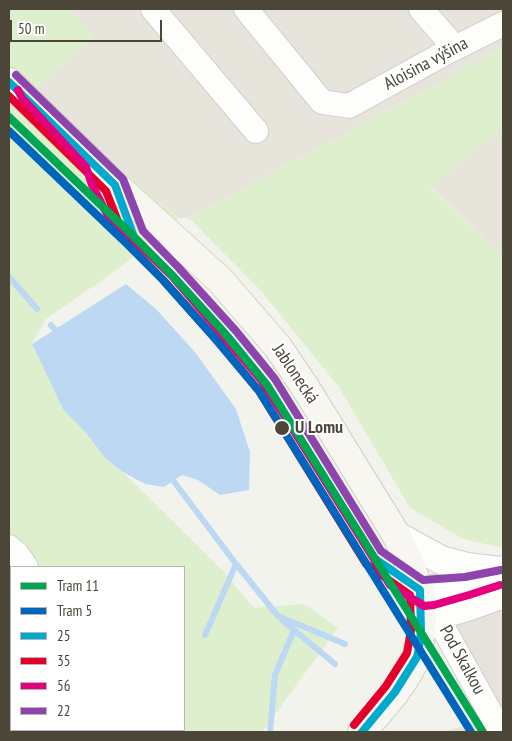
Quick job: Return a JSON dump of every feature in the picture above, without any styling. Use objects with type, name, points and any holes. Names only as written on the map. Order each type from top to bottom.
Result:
[{"type":"main road","name":"Jablonecká","points":[[9,82],[122,191],[220,280],[278,347],[305,387],[397,536],[426,607],[417,656],[394,694],[362,732]]},
{"type":"street","points":[[153,9],[256,131]]},
{"type":"street","name":"Aloisina výšina","points":[[246,9],[322,102],[349,106],[503,24]]},
{"type":"street","points":[[421,9],[455,48]]},
{"type":"street","points":[[397,536],[441,560],[467,567],[503,570]]},
{"type":"street","points":[[9,547],[17,554],[25,566]]},
{"type":"street","points":[[426,607],[466,587],[503,580]]},
{"type":"street","points":[[426,607],[472,605],[503,594]]},
{"type":"street","name":"Pod Skalkou","points":[[426,607],[501,732]]},
{"type":"shaded area","points":[[70,9],[503,9],[503,48],[189,218],[179,218],[106,157],[35,88],[94,38]]},
{"type":"shaded area","points":[[503,127],[503,258],[430,186]]},
{"type":"shaded area","points":[[503,594],[503,732],[442,732],[493,718],[436,615]]},
{"type":"green space","points":[[9,9],[70,9],[94,38],[35,88],[87,139],[179,218],[121,267],[46,319],[32,344],[45,372],[106,459],[123,472],[223,571],[254,608],[304,604],[338,628],[262,732],[48,732],[46,731],[185,731],[185,566],[10,566],[9,714]]},
{"type":"green space","points":[[503,48],[503,127],[430,187],[503,258],[503,548],[463,539],[410,508],[339,387],[261,291],[189,218]]},
{"type":"water","points":[[126,284],[156,309],[195,352],[236,409],[250,452],[249,490],[220,495],[198,480],[182,475],[164,487],[145,484],[123,472],[106,459],[86,433],[63,409],[32,344]]},
{"type":"waterway","points":[[9,277],[37,309]]},
{"type":"waterway","points":[[51,325],[60,335]]},
{"type":"waterway","points":[[169,475],[278,616],[345,644]]},
{"type":"waterway","points":[[205,635],[236,564]]},
{"type":"waterway","points":[[282,620],[335,664]]},
{"type":"waterway","points":[[270,732],[275,675],[294,630]]},
{"type":"tram line","name":"11","points":[[9,117],[170,273],[220,328],[267,385],[483,732]]},
{"type":"tram line","name":"5","points":[[9,131],[163,280],[259,391],[471,732]]},
{"type":"transit line","name":"22","points":[[16,75],[123,179],[143,231],[236,331],[275,379],[381,551],[423,580],[465,577],[501,570]]},
{"type":"transit line","name":"25","points":[[9,82],[115,185],[134,237],[171,274],[229,338],[267,385],[374,558],[420,590],[421,631],[417,657],[395,692],[362,732]]},
{"type":"transit line","name":"56","points":[[18,90],[22,98],[86,167],[92,185],[107,214],[171,275],[261,380],[390,585],[424,606],[434,605],[500,585]]},
{"type":"transit line","name":"35","points":[[9,96],[106,191],[126,242],[164,281],[259,391],[366,564],[410,595],[411,631],[407,653],[386,686],[354,725]]},
{"type":"place","name":"U Lomu","points":[[282,428]]}]
